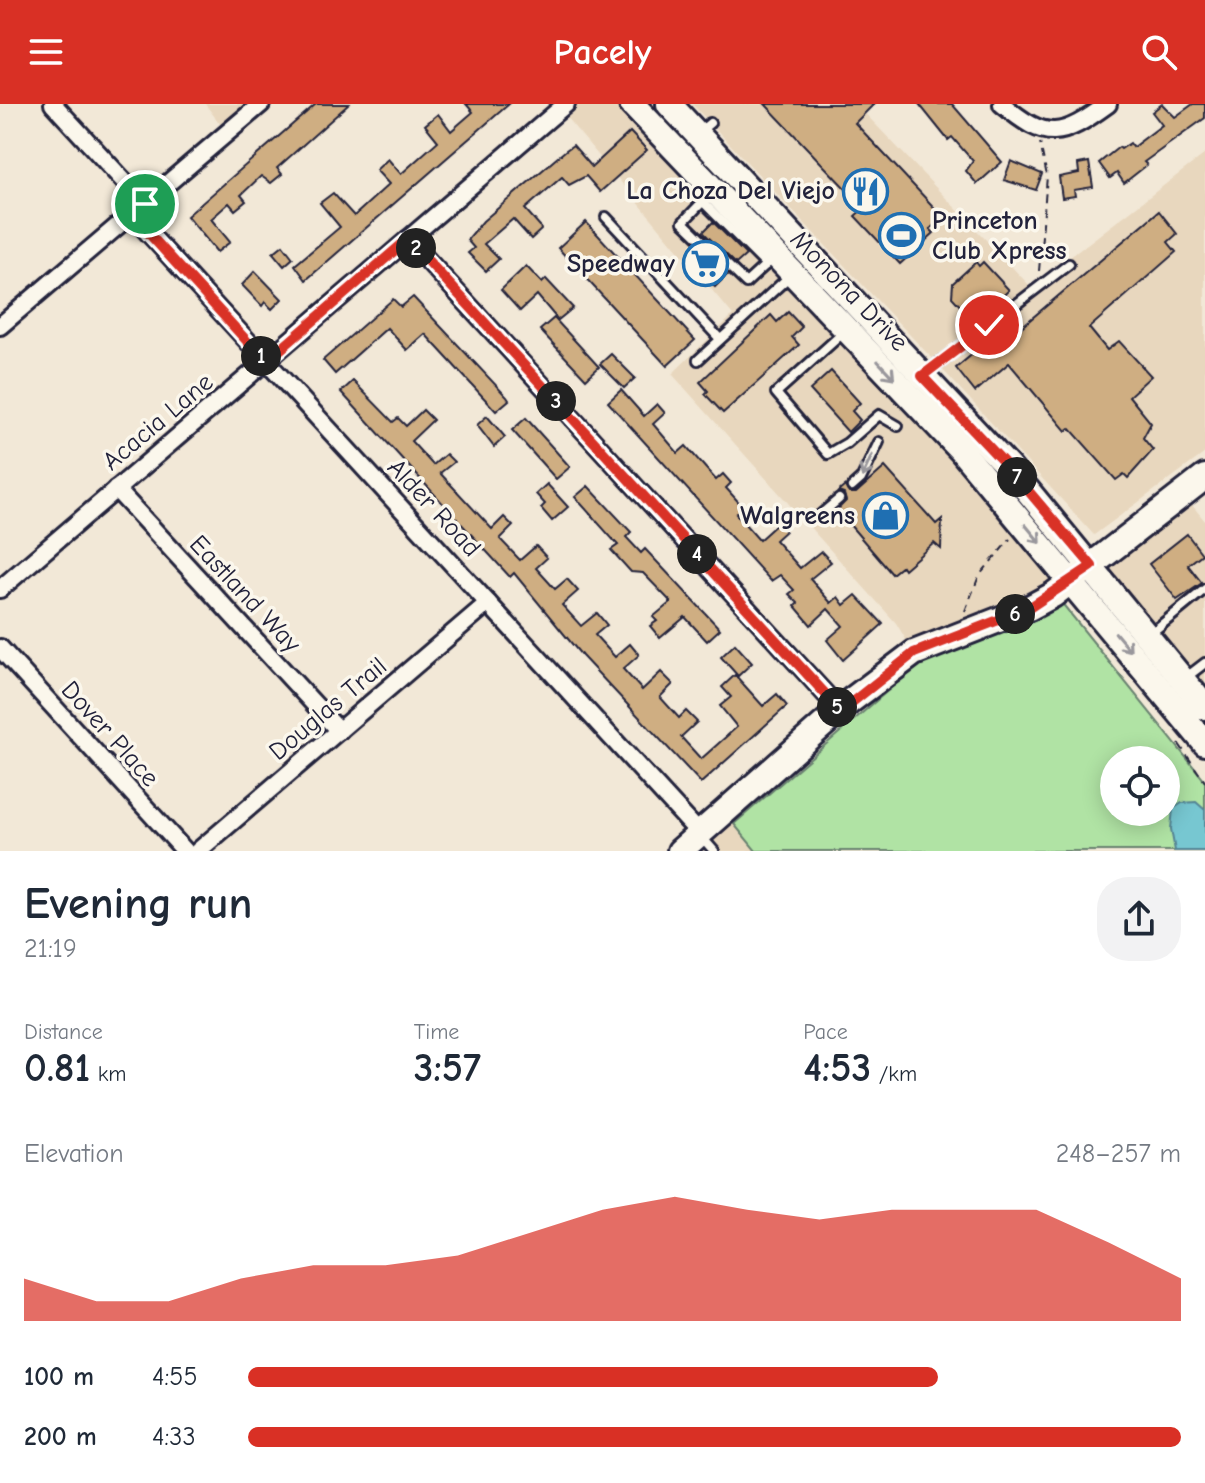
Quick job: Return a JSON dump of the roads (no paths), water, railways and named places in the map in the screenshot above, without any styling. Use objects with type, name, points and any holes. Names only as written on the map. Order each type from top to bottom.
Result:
[{"type":"street","name":"Alder Road","points":[[53,104],[266,362],[707,843]]},
{"type":"street","points":[[0,326],[261,104]]},
{"type":"street","name":"Acacia Lane","points":[[0,589],[566,104]]},
{"type":"street","name":"Monona Drive","points":[[632,104],[677,153],[708,196],[922,376],[1009,468],[1205,743]]},
{"type":"street","name":"Monona Drive","points":[[669,104],[703,129],[786,262],[961,450],[1148,636],[1205,707]]},
{"type":"street","points":[[1002,104],[1030,127],[1047,130],[1070,129],[1108,104]]},
{"type":"street","points":[[408,239],[841,711]]},
{"type":"street","points":[[680,851],[707,843],[841,711],[914,653],[1029,608],[1083,574],[1205,477]]},
{"type":"street","name":"Eastland Way","points":[[116,489],[339,731]]},
{"type":"street","name":"Douglas Trail","points":[[198,851],[488,603]]},
{"type":"street","name":"Dover Place","points":[[0,648],[185,851]]},
{"type":"lane","points":[[677,153],[703,129]]},
{"type":"lane","points":[[708,196],[683,222],[746,283],[786,262]]},
{"type":"lane","points":[[606,217],[720,339]]},
{"type":"lane","points":[[698,360],[786,262]]},
{"type":"lane","points":[[922,376],[1069,264]]},
{"type":"lane","points":[[847,329],[776,393],[828,454],[847,443],[879,415],[898,426]]},
{"type":"lane","points":[[852,487],[861,479],[879,442]]},
{"type":"lane","points":[[820,515],[839,499]]},
{"type":"lane","points":[[1148,636],[1205,589]]},
{"type":"lane","points":[[1183,680],[1205,663]]},
{"type":"water","points":[[1196,802],[1205,810],[1205,851],[1175,851],[1171,826],[1180,826],[1182,803]]},
{"type":"place","name":"La Choza Del Viejo","points":[[866,191]]},
{"type":"place","name":"Princeton Club Xpress","points":[[901,236]]},
{"type":"place","name":"Speedway","points":[[706,264]]},
{"type":"place","name":"Walgreens","points":[[886,516]]}]
